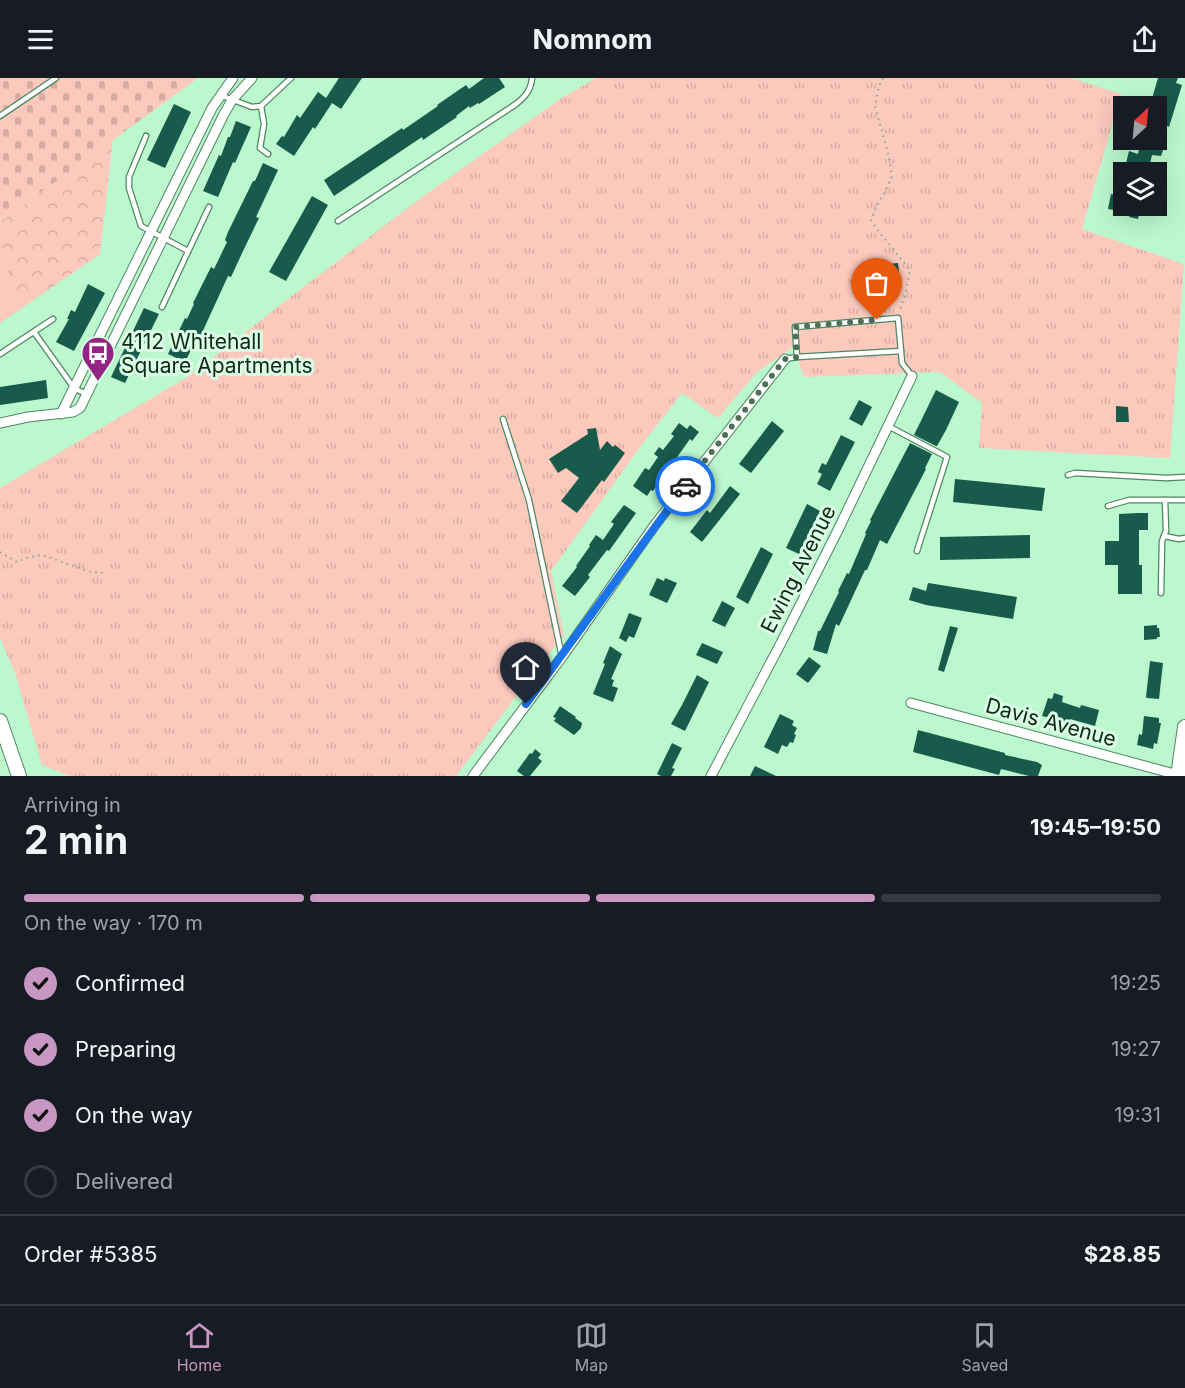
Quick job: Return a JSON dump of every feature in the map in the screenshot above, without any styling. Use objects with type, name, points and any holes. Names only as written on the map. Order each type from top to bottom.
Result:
[{"type":"main road","points":[[1,726],[18,776]]},
{"type":"main road","points":[[1179,776],[1185,727]]},
{"type":"street","points":[[61,414],[220,95],[233,78]]},
{"type":"street","points":[[0,423],[73,412],[80,408],[232,100],[252,78]]},
{"type":"street","points":[[473,776],[562,657],[654,526],[785,359]]},
{"type":"street","name":"Ewing Avenue","points":[[711,776],[808,591],[912,376]]},
{"type":"street","name":"Davis Avenue","points":[[911,703],[1179,776]]},
{"type":"lane","points":[[0,116],[56,78]]},
{"type":"lane","points":[[220,95],[252,107],[261,106],[291,78]]},
{"type":"lane","points":[[338,221],[516,104],[526,96],[532,84],[532,78]]},
{"type":"lane","points":[[261,106],[264,124],[260,148],[268,154]]},
{"type":"lane","points":[[146,136],[129,177],[129,188],[141,226],[188,251]]},
{"type":"lane","points":[[162,307],[209,207]]},
{"type":"lane","points":[[797,357],[795,327],[898,318],[902,363],[912,376]]},
{"type":"lane","points":[[0,354],[53,319]]},
{"type":"lane","points":[[34,332],[74,388],[86,394]]},
{"type":"lane","points":[[785,359],[901,351]]},
{"type":"lane","points":[[504,419],[529,500],[562,657]]},
{"type":"lane","points":[[888,426],[947,457],[917,551]]},
{"type":"lane","points":[[1068,474],[1185,477]]},
{"type":"lane","points":[[1108,506],[1129,500],[1185,500]]},
{"type":"lane","points":[[1161,593],[1162,541],[1166,531],[1165,500]]},
{"type":"lane","points":[[1164,536],[1185,538]]},
{"type":"path","points":[[883,78],[875,106],[892,176],[871,220],[910,270],[898,318]]},
{"type":"path","points":[[0,552],[17,562],[42,555],[91,572],[105,573]]},
{"type":"green space","points":[[0,78],[198,78],[0,222]]},
{"type":"green space","points":[[596,78],[1071,78],[1121,94],[1120,96],[1113,96],[1113,122],[1082,229],[1184,264],[1170,458],[979,448],[982,403],[940,372],[804,377],[793,347],[757,372],[718,418],[682,393],[551,571],[564,636],[456,776],[70,776],[42,765],[15,673],[0,638],[0,488],[189,376],[422,197],[563,97]]},
{"type":"green space","points":[[113,139],[100,254],[32,301],[22,298],[14,292],[9,281],[5,255],[0,244],[0,222]]},
{"type":"green space","points":[[0,244],[24,298],[32,301],[0,323]]},
{"type":"building","points":[[339,78],[362,78],[341,109],[332,103],[294,156],[276,144],[282,136],[284,137],[297,115],[300,118],[318,92],[326,98]]},
{"type":"building","points":[[484,78],[499,78],[505,87],[479,104],[470,108],[469,106],[423,140],[422,137],[334,196],[324,180],[402,128],[403,130],[466,85],[469,89]]},
{"type":"building","points":[[1158,78],[1178,78],[1176,83],[1182,85],[1169,127],[1167,126],[1167,96],[1153,96]]},
{"type":"building","points":[[174,104],[191,112],[165,168],[147,160]]},
{"type":"building","points":[[236,121],[251,127],[218,197],[203,191]]},
{"type":"building","points":[[1139,150],[1163,150],[1161,156],[1152,155],[1150,162],[1126,162],[1129,151],[1138,154]]},
{"type":"building","points":[[263,163],[278,170],[256,217],[259,218],[231,277],[228,276],[201,335],[199,334],[185,362],[168,354],[211,267],[214,269],[227,242],[225,240],[228,232]]},
{"type":"building","points":[[1111,194],[1113,194],[1113,210],[1108,209]]},
{"type":"building","points":[[312,196],[328,205],[286,281],[269,272]]},
{"type":"building","points":[[898,263],[900,280],[874,282],[872,266]]},
{"type":"building","points":[[88,284],[105,293],[74,351],[56,342],[69,319],[67,319],[71,310],[75,312]]},
{"type":"building","points":[[144,308],[159,314],[125,383],[111,377]]},
{"type":"building","points":[[46,380],[48,398],[0,405],[0,387]]},
{"type":"building","points":[[936,390],[959,402],[937,446],[914,435]]},
{"type":"building","points":[[859,400],[872,407],[862,426],[849,419]]},
{"type":"building","points":[[1116,406],[1128,407],[1129,422],[1116,422]]},
{"type":"building","points":[[772,421],[784,431],[751,473],[739,464]]},
{"type":"building","points":[[679,423],[687,429],[690,425],[699,432],[692,441],[690,439],[647,496],[633,486],[645,468],[649,470],[658,457],[654,454],[659,447],[663,450],[674,436],[671,434]]},
{"type":"building","points":[[596,428],[600,450],[607,441],[625,453],[577,513],[561,501],[579,478],[566,468],[558,473],[549,459],[588,434],[587,429]]},
{"type":"building","points":[[841,435],[855,442],[830,491],[817,484],[822,474],[818,472],[822,463],[826,465]]},
{"type":"building","points":[[910,443],[932,454],[926,469],[887,544],[880,540],[839,626],[836,624],[827,654],[813,650],[818,631],[847,573],[849,574],[870,520]]},
{"type":"building","points":[[955,479],[1045,488],[1042,511],[953,502]]},
{"type":"building","points":[[730,486],[740,494],[702,542],[690,532],[707,510],[710,513]]},
{"type":"building","points":[[807,504],[820,511],[799,554],[786,548]]},
{"type":"building","points":[[624,505],[636,513],[609,551],[607,550],[588,575],[590,577],[575,596],[562,586],[577,567],[596,535],[603,540],[614,524],[611,522]]},
{"type":"building","points":[[1148,513],[1148,530],[1139,530],[1142,594],[1118,594],[1118,565],[1105,565],[1105,541],[1119,541],[1119,514]]},
{"type":"building","points":[[1030,535],[1030,558],[940,560],[940,537]]},
{"type":"building","points":[[761,547],[773,554],[748,604],[736,597]]},
{"type":"building","points":[[657,578],[664,581],[665,578],[677,583],[667,603],[649,595]]},
{"type":"building","points":[[928,583],[1017,597],[1013,619],[926,605],[909,600],[913,587],[926,591]]},
{"type":"building","points":[[722,601],[735,608],[725,627],[712,621]]},
{"type":"building","points":[[629,613],[642,618],[634,638],[629,636],[626,642],[619,638]]},
{"type":"building","points":[[1157,625],[1160,637],[1144,640],[1144,626]]},
{"type":"building","points":[[950,626],[958,628],[944,672],[938,670]]},
{"type":"building","points":[[702,643],[723,652],[717,664],[696,655]]},
{"type":"building","points":[[610,646],[622,654],[611,679],[614,680],[612,686],[618,688],[613,702],[593,694]]},
{"type":"building","points":[[809,657],[821,666],[808,683],[796,674]]},
{"type":"building","points":[[1150,661],[1163,663],[1159,699],[1146,697]]},
{"type":"building","points":[[697,675],[709,682],[685,731],[671,724]]},
{"type":"building","points":[[1054,693],[1063,696],[1062,702],[1080,708],[1081,705],[1099,710],[1095,726],[1070,719],[1068,723],[1060,721],[1059,723],[1042,716],[1048,698],[1052,699]]},
{"type":"building","points":[[560,706],[582,723],[581,728],[574,735],[554,721],[556,718],[553,717]]},
{"type":"building","points":[[780,714],[794,721],[792,725],[797,728],[793,743],[790,742],[787,747],[782,745],[778,754],[764,747]]},
{"type":"building","points":[[1144,716],[1159,718],[1159,723],[1161,723],[1157,744],[1154,743],[1153,749],[1137,745],[1139,734],[1142,735]]},
{"type":"building","points":[[918,730],[1042,765],[1038,776],[1001,769],[999,775],[913,752]]},
{"type":"building","points":[[672,743],[682,748],[672,768],[675,769],[671,776],[661,776],[657,774]]},
{"type":"building","points":[[535,749],[541,754],[538,758],[542,761],[530,776],[524,776],[517,771]]},
{"type":"building","points":[[755,766],[776,776],[750,776]]},
{"type":"way so far","points":[[685,486],[785,359],[797,357],[795,327],[877,320]]},
{"type":"place","name":"4112 Whitehall Square Apartments","points":[[98,382]]},
{"type":"route","points":[[526,704],[685,486]]}]
